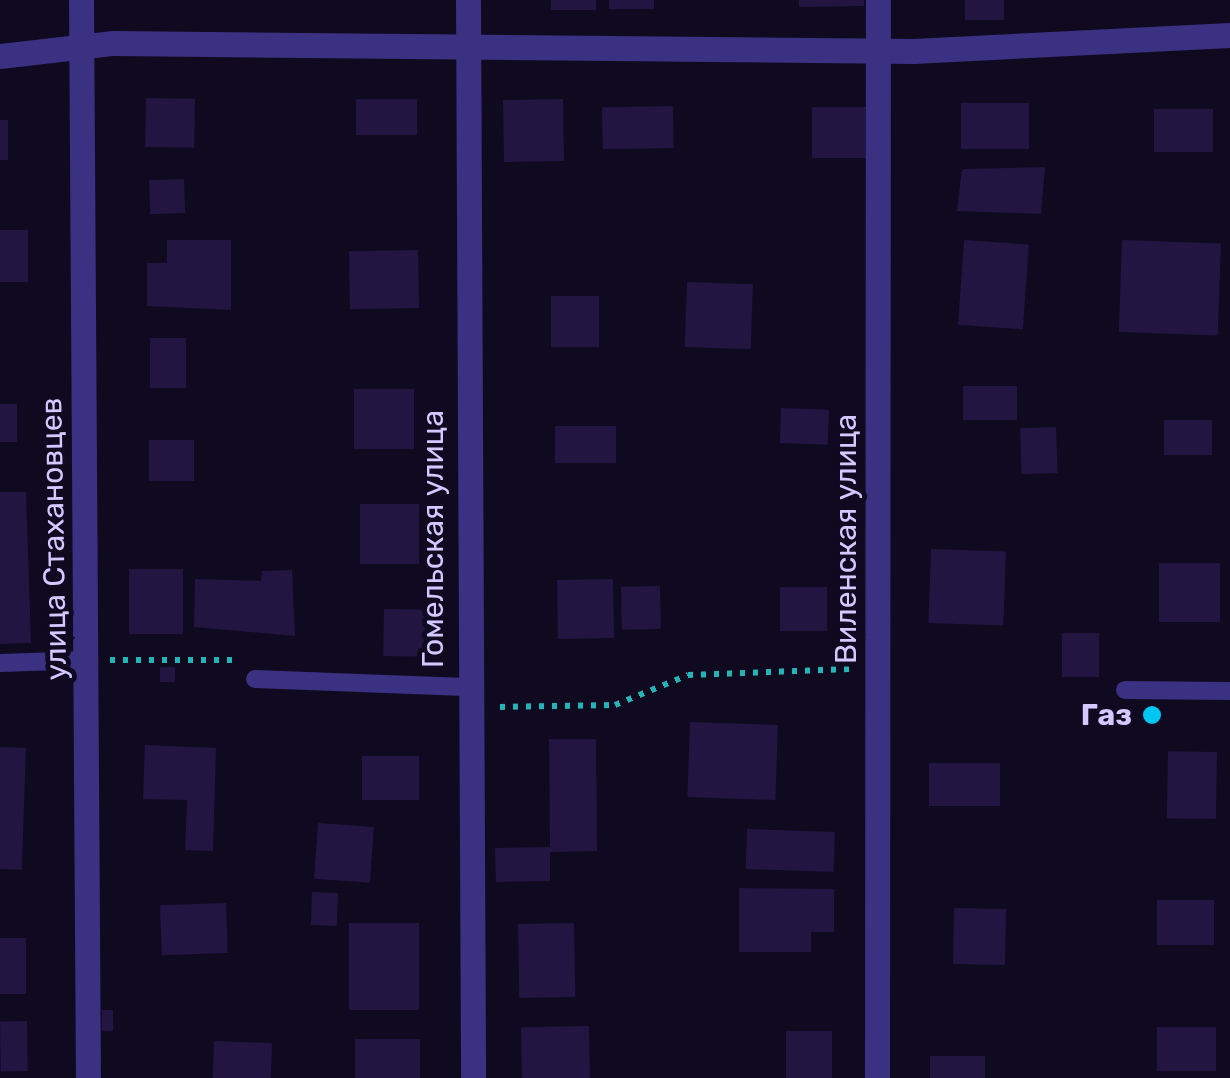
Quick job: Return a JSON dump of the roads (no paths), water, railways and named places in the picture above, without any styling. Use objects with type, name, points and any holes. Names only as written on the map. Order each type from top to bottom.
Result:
[{"type":"street","name":"улица Стахановцев","points":[[81,0],[89,660],[88,1078]]},
{"type":"street","name":"Гомельская улица","points":[[468,0],[465,716],[473,1078]]},
{"type":"street","name":"Виленская улица","points":[[877,1078],[878,0]]},
{"type":"street","points":[[0,56],[81,50],[113,42],[468,50],[878,48],[1230,35]]},
{"type":"lane","points":[[0,663],[89,660]]},
{"type":"lane","points":[[255,679],[465,687]]},
{"type":"lane","points":[[1125,690],[1230,691]]},
{"type":"place","name":"Газ","points":[[1152,715]]}]
